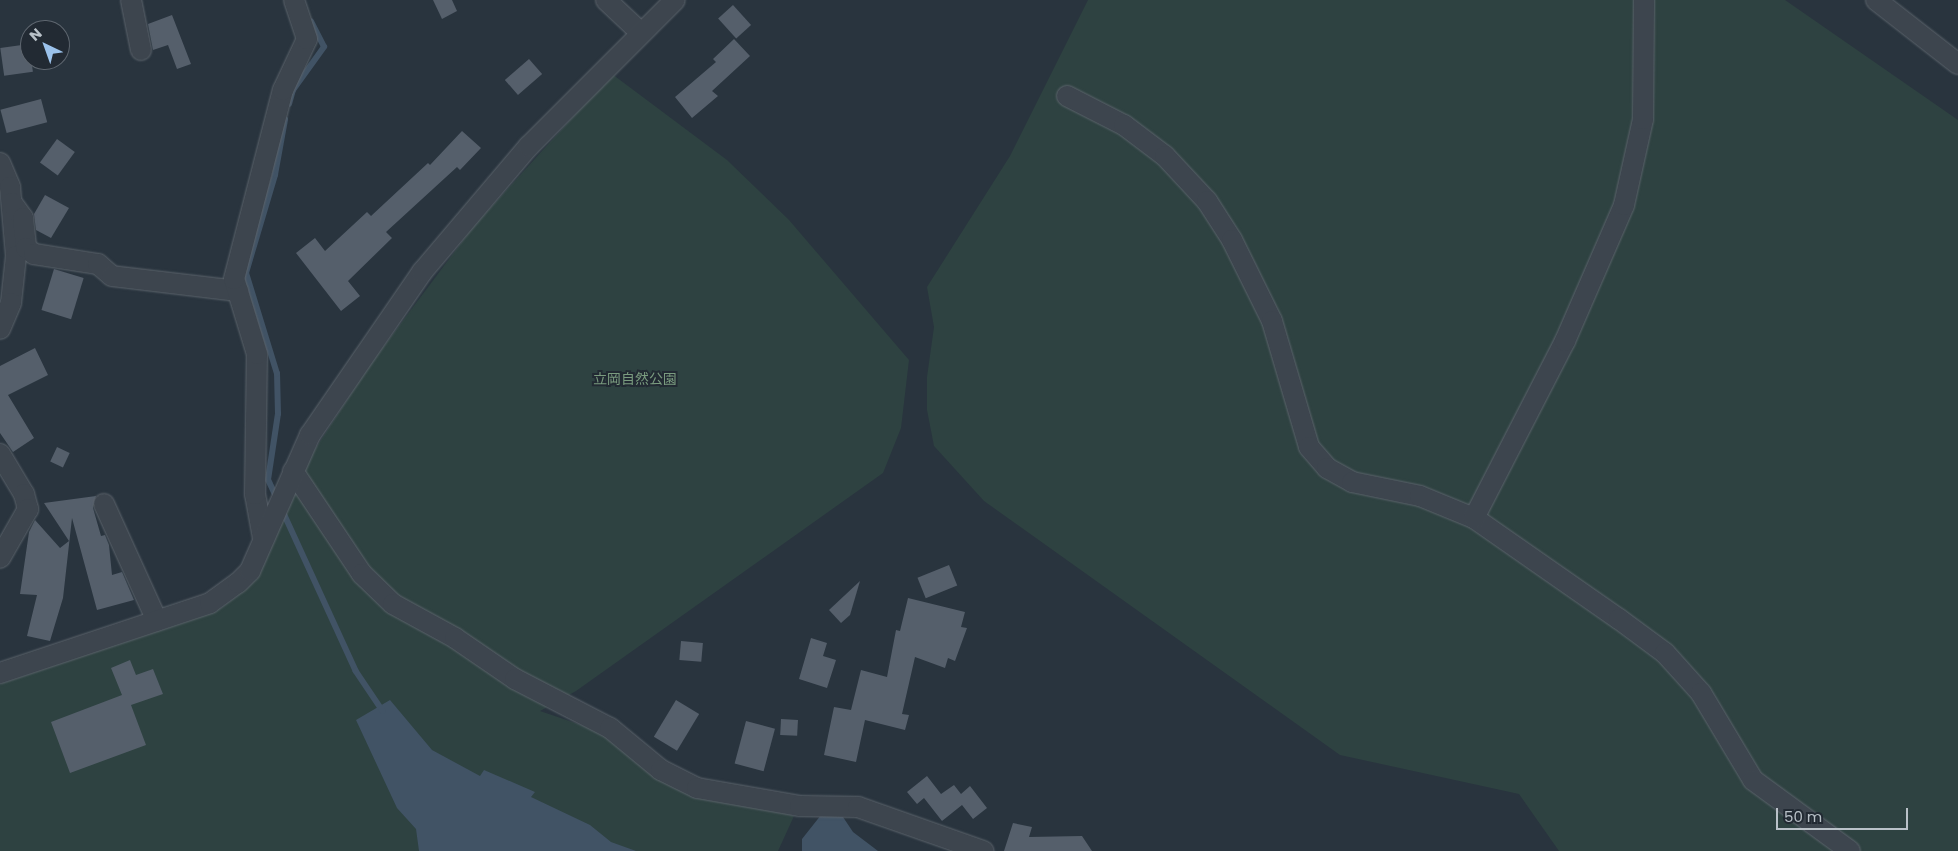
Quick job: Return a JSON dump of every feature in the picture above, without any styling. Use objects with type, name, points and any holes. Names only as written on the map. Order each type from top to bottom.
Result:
[{"type":"street","points":[[131,0],[141,50]]},
{"type":"street","points":[[263,538],[255,494],[257,354],[234,279],[283,90],[307,39],[294,0]]},
{"type":"street","points":[[606,0],[641,33]]},
{"type":"street","points":[[0,673],[210,603],[227,593],[250,571],[289,480],[325,412],[422,272],[529,146],[675,0]]},
{"type":"street","points":[[1474,518],[1565,341],[1624,205],[1643,119],[1644,0]]},
{"type":"street","points":[[1876,0],[1958,64]]},
{"type":"street","points":[[1067,96],[1124,125],[1145,140],[1165,156],[1207,201],[1232,240],[1272,321],[1310,447],[1327,468],[1352,482],[1420,496],[1474,518],[1665,653],[1701,693],[1753,780],[1850,851]]},
{"type":"street","points":[[0,163],[10,187],[16,256],[11,303],[0,329]]},
{"type":"street","points":[[12,203],[23,218],[26,248],[34,254],[98,264],[112,276],[238,291]]},
{"type":"street","points":[[0,454],[24,494],[28,509],[0,558]]},
{"type":"street","points":[[289,480],[362,574],[393,604],[455,638],[515,679],[610,728],[661,770],[697,788],[800,806],[858,807],[984,851]]},
{"type":"street","points":[[104,504],[157,621]]},
{"type":"green space","points":[[1088,0],[1785,0],[1958,120],[1958,851],[1559,851],[1519,794],[1340,755],[984,501],[934,446],[927,410],[927,377],[934,327],[927,287],[1010,156]]},
{"type":"green space","name":"立岡自然公園","points":[[612,74],[727,160],[789,220],[909,360],[901,428],[883,473],[576,691],[540,711],[593,729],[627,751],[794,816],[778,851],[0,851],[0,684],[221,608],[246,589],[306,463],[369,366],[473,227]]},
{"type":"water","points":[[390,700],[432,750],[480,776],[484,770],[535,792],[531,797],[590,825],[611,842],[636,851],[419,851],[416,829],[397,808],[356,720]]},
{"type":"water","points":[[821,815],[843,817],[853,832],[878,851],[802,851],[802,839]]},
{"type":"building","points":[[433,0],[452,0],[457,11],[442,19]]},
{"type":"building","points":[[733,5],[751,25],[736,38],[718,18]]},
{"type":"building","points":[[172,15],[191,64],[177,69],[168,45],[153,50],[148,24]]},
{"type":"building","points":[[734,39],[750,56],[712,91],[718,96],[692,118],[675,97],[716,62],[713,59]]},
{"type":"building","points":[[20,45],[20,70],[33,70],[33,72],[4,76],[0,48]]},
{"type":"building","points":[[529,59],[542,74],[518,95],[505,80]]},
{"type":"building","points":[[41,99],[47,122],[7,133],[0,110]]},
{"type":"building","points":[[462,131],[481,148],[460,170],[457,167],[386,232],[392,238],[348,281],[360,296],[341,311],[296,253],[315,238],[325,251],[367,212],[371,216],[428,163],[430,165]]},
{"type":"building","points":[[57,139],[75,152],[58,175],[40,162]]},
{"type":"building","points":[[45,195],[69,208],[51,238],[36,230],[34,214]]},
{"type":"building","points":[[54,269],[84,278],[71,319],[41,310]]},
{"type":"building","points":[[35,348],[48,375],[8,395],[34,438],[13,452],[0,433],[0,366]]},
{"type":"building","points":[[57,447],[70,453],[63,467],[50,462]]},
{"type":"building","points":[[96,496],[93,508],[101,536],[105,535],[109,545],[112,575],[122,572],[134,600],[97,610],[72,518],[63,598],[50,641],[27,636],[37,595],[20,594],[29,532],[35,520],[60,548],[69,541],[44,503]]},
{"type":"building","points":[[949,565],[957,585],[926,598],[917,578]]},
{"type":"building","points":[[860,581],[850,615],[841,623],[829,610]]},
{"type":"building","points":[[908,598],[965,612],[961,627],[967,628],[955,661],[948,658],[945,668],[915,657],[902,714],[909,715],[905,730],[865,720],[856,762],[824,755],[834,707],[851,710],[861,670],[887,677],[896,630],[900,631]]},
{"type":"building","points":[[811,638],[827,643],[823,656],[836,660],[827,688],[799,679]]},
{"type":"building","points":[[681,641],[703,643],[701,662],[679,660]]},
{"type":"building","points":[[130,660],[136,675],[153,669],[163,694],[131,705],[146,745],[70,773],[51,722],[122,695],[111,668]]},
{"type":"building","points":[[676,700],[699,714],[677,751],[654,737]]},
{"type":"building","points":[[781,719],[798,720],[797,736],[780,735]]},
{"type":"building","points":[[746,721],[775,729],[764,771],[735,764]]},
{"type":"building","points":[[927,776],[941,794],[954,785],[961,794],[970,786],[987,808],[973,819],[962,805],[942,821],[924,798],[917,804],[907,792]]},
{"type":"building","points":[[1013,823],[1032,827],[1029,837],[1082,836],[1092,851],[1004,851]]},
{"type":"waterway","points":[[289,104],[293,90],[324,47],[311,22]]},
{"type":"waterway","points":[[277,499],[268,480],[278,414],[277,374],[246,273],[275,175],[285,120]]},
{"type":"waterway","points":[[282,509],[356,671],[383,711]]}]
